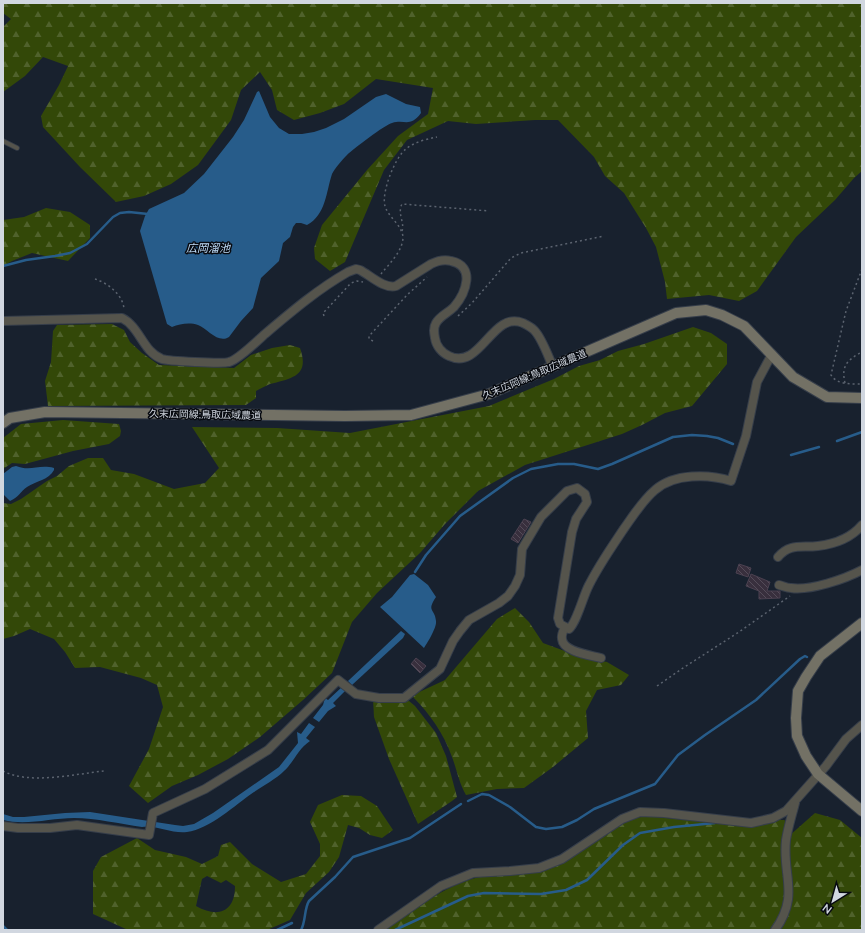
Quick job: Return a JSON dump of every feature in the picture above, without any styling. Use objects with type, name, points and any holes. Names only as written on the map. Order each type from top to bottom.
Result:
[{"type":"street","points":[[3,321],[122,318],[127,320],[134,327],[153,353],[161,359],[229,362],[238,358],[282,320],[348,272],[356,269],[360,270],[392,287],[436,261],[447,260],[461,265],[465,270],[467,279],[463,292],[458,301],[453,308],[439,319],[434,328],[436,342],[441,351],[456,359],[468,356],[480,347],[502,325],[509,321],[515,321],[521,322],[534,330],[553,367]]},
{"type":"street","name":"久末広岡線;鳥取広域農道","points":[[3,423],[10,418],[45,412],[345,416],[412,414],[489,394],[676,313],[706,310],[722,315],[744,326],[793,377],[826,397],[862,398]]},
{"type":"street","points":[[3,826],[18,828],[50,828],[76,825],[149,835],[153,813],[160,808],[205,788],[268,750],[338,680],[356,694],[379,698],[404,698],[440,669],[453,641],[469,620],[499,603],[508,596],[520,575],[522,549],[541,517],[567,491],[577,488],[585,494],[586,502],[576,519],[572,532],[558,618],[560,624],[569,629],[573,625],[581,602],[600,564],[644,501],[657,488],[670,481],[703,475],[731,481],[746,436],[757,382],[772,354]]},
{"type":"street","points":[[778,557],[788,548],[796,546],[818,546],[841,541],[862,525]]},
{"type":"street","points":[[779,585],[796,588],[818,586],[851,576],[862,570]]},
{"type":"street","points":[[862,623],[820,656],[798,691],[796,718],[797,736],[806,756],[818,774],[862,811]]},
{"type":"street","points":[[565,627],[561,637],[563,644],[569,649],[601,658]]},
{"type":"street","points":[[378,930],[441,886],[473,873],[510,872],[540,868],[562,859],[622,819],[640,812],[664,813],[751,823],[781,815],[795,801],[846,740],[862,724]]},
{"type":"street","points":[[775,930],[787,908],[790,892],[786,866],[786,840],[795,801]]},
{"type":"lane","points":[[3,141],[17,148]]},
{"type":"path","points":[[324,316],[323,313],[354,281],[373,284],[402,246],[403,237],[401,232],[385,205],[385,196],[390,176],[398,158],[407,148],[425,140],[437,137]]},
{"type":"path","points":[[401,232],[403,227],[400,207],[402,204],[489,211]]},
{"type":"path","points":[[453,318],[465,310],[515,255],[604,236]]},
{"type":"path","points":[[862,269],[846,312],[831,375],[835,380],[845,383],[862,384]]},
{"type":"path","points":[[373,341],[369,339],[369,336],[407,295],[428,276]]},
{"type":"path","points":[[95,279],[109,286],[121,301],[124,309],[122,318]]},
{"type":"path","points":[[845,383],[843,372],[844,367],[847,362],[862,352]]},
{"type":"path","points":[[657,686],[789,598],[796,588]]},
{"type":"path","points":[[3,771],[17,777],[34,778],[104,771]]},
{"type":"green space","points":[[3,3],[862,3],[862,171],[835,200],[796,237],[757,291],[739,301],[709,295],[667,299],[665,282],[656,247],[646,228],[624,193],[605,176],[594,157],[558,120],[476,124],[448,121],[407,140],[384,170],[345,262],[330,271],[315,259],[314,248],[322,225],[367,170],[398,136],[428,114],[433,88],[376,79],[344,104],[320,113],[294,120],[277,110],[272,90],[260,72],[241,90],[231,120],[198,165],[171,184],[144,196],[116,202],[80,167],[43,127],[41,116],[68,66],[43,57],[25,76],[3,92],[3,27],[11,19],[3,13]]},
{"type":"green space","points":[[46,208],[70,212],[90,225],[90,238],[68,261],[32,253],[3,266],[3,220],[24,217]]},
{"type":"green space","points":[[112,324],[124,330],[130,342],[159,365],[234,368],[251,355],[272,348],[290,345],[300,348],[303,365],[301,370],[292,377],[270,384],[256,391],[256,398],[246,405],[48,406],[45,381],[51,362],[53,331],[57,325]]},
{"type":"green space","points":[[693,327],[711,333],[727,344],[727,364],[692,406],[665,413],[622,434],[525,465],[478,491],[445,524],[420,553],[377,593],[352,622],[332,673],[260,737],[228,759],[198,775],[172,786],[148,803],[129,786],[149,749],[163,707],[157,685],[141,678],[100,667],[75,668],[65,652],[54,639],[30,629],[3,639],[3,503],[11,504],[21,499],[57,476],[69,466],[88,458],[103,458],[111,470],[134,474],[174,489],[205,483],[219,468],[192,427],[277,428],[350,433],[489,406],[554,379],[579,366],[600,360],[618,351],[644,344]]},
{"type":"green space","points":[[63,420],[119,424],[121,431],[120,436],[109,444],[73,451],[25,464],[12,463],[3,469],[3,438],[21,424]]},
{"type":"green space","points":[[515,608],[529,622],[543,643],[581,657],[607,662],[629,675],[621,685],[597,690],[586,711],[588,738],[553,767],[524,788],[497,789],[466,795],[441,732],[431,717],[413,697],[415,694],[445,680],[497,619]]},
{"type":"green space","points":[[373,699],[409,701],[415,706],[436,733],[446,756],[457,797],[418,824],[389,759],[374,717]]},
{"type":"green space","points":[[342,795],[361,796],[377,806],[393,830],[382,838],[370,835],[359,828],[348,825],[339,857],[329,872],[306,893],[290,920],[267,930],[128,930],[93,914],[93,871],[101,857],[137,838],[155,850],[186,857],[202,864],[218,856],[221,845],[230,842],[252,864],[281,882],[306,874],[320,856],[320,844],[310,822],[318,805]],"holes":[[[207,876],[221,883],[226,880],[235,886],[232,902],[228,907],[223,911],[211,912],[196,906],[202,879]]]},
{"type":"green space","points":[[815,813],[840,820],[862,838],[862,930],[779,930],[789,869],[789,836]]},
{"type":"green space","points":[[645,816],[747,826],[779,820],[786,821],[784,862],[785,906],[772,930],[384,930],[421,905],[460,883],[489,875],[504,873],[527,873],[549,869],[568,860],[621,823]]},
{"type":"water","name":"広岡溜池","points":[[259,91],[270,117],[279,128],[289,134],[302,134],[326,128],[344,119],[376,97],[386,94],[406,104],[420,107],[421,113],[417,118],[410,122],[397,122],[389,124],[355,148],[335,169],[332,174],[322,209],[313,221],[307,225],[296,223],[293,227],[290,237],[283,243],[279,261],[261,278],[253,308],[229,337],[221,339],[195,324],[185,324],[172,327],[167,324],[140,231],[145,216],[149,209],[184,193],[204,174],[233,137],[244,120],[257,92]]},
{"type":"water","points":[[16,466],[21,468],[48,467],[54,468],[54,470],[49,476],[27,487],[10,501],[3,494],[3,474],[12,467]]},
{"type":"water","points":[[414,574],[428,585],[436,597],[431,608],[436,624],[424,648],[380,607],[392,597],[410,575]]},
{"type":"water","points":[[401,631],[405,634],[403,638],[352,685],[348,681]]},
{"type":"water","points":[[342,687],[346,690],[333,703],[336,706],[328,711],[319,722],[313,718],[323,705],[325,698],[328,700]]},
{"type":"water","points":[[309,723],[315,727],[306,738],[310,741],[302,748],[284,771],[222,816],[196,830],[176,832],[153,827],[142,827],[82,818],[21,822],[3,820],[3,814],[13,817],[24,817],[90,812],[183,826],[194,824],[213,813],[279,767],[298,743],[297,732],[301,734]]},
{"type":"building","points":[[524,519],[531,522],[518,543],[511,539]]},
{"type":"building","points":[[739,564],[751,568],[748,577],[736,573]]},
{"type":"building","points":[[751,574],[770,582],[767,591],[780,591],[780,598],[759,599],[759,591],[746,586]]},
{"type":"building","points":[[416,658],[426,666],[420,673],[411,664]]},
{"type":"waterway","points":[[3,266],[26,260],[70,253],[87,244],[113,217],[120,213],[129,212],[148,214]]},
{"type":"waterway","points":[[837,441],[862,432]]},
{"type":"waterway","points":[[415,572],[426,555],[460,516],[513,478],[531,469],[558,464],[574,464],[598,469],[673,437],[692,435],[707,436],[718,438],[733,444]]},
{"type":"waterway","points":[[791,455],[819,447]]},
{"type":"waterway","points":[[468,801],[482,794],[489,795],[510,807],[536,827],[546,829],[562,827],[577,820],[594,809],[655,784],[678,755],[756,700],[800,659],[805,656],[807,657]]},
{"type":"waterway","points":[[301,930],[309,901],[335,877],[353,857],[410,838],[461,804]]},
{"type":"waterway","points":[[395,930],[468,896],[484,893],[541,894],[566,890],[587,880],[623,845],[640,833],[674,827],[715,823]]},
{"type":"waterway","points":[[277,930],[292,923]]},
{"type":"waterway","points":[[3,926],[7,930]]}]
